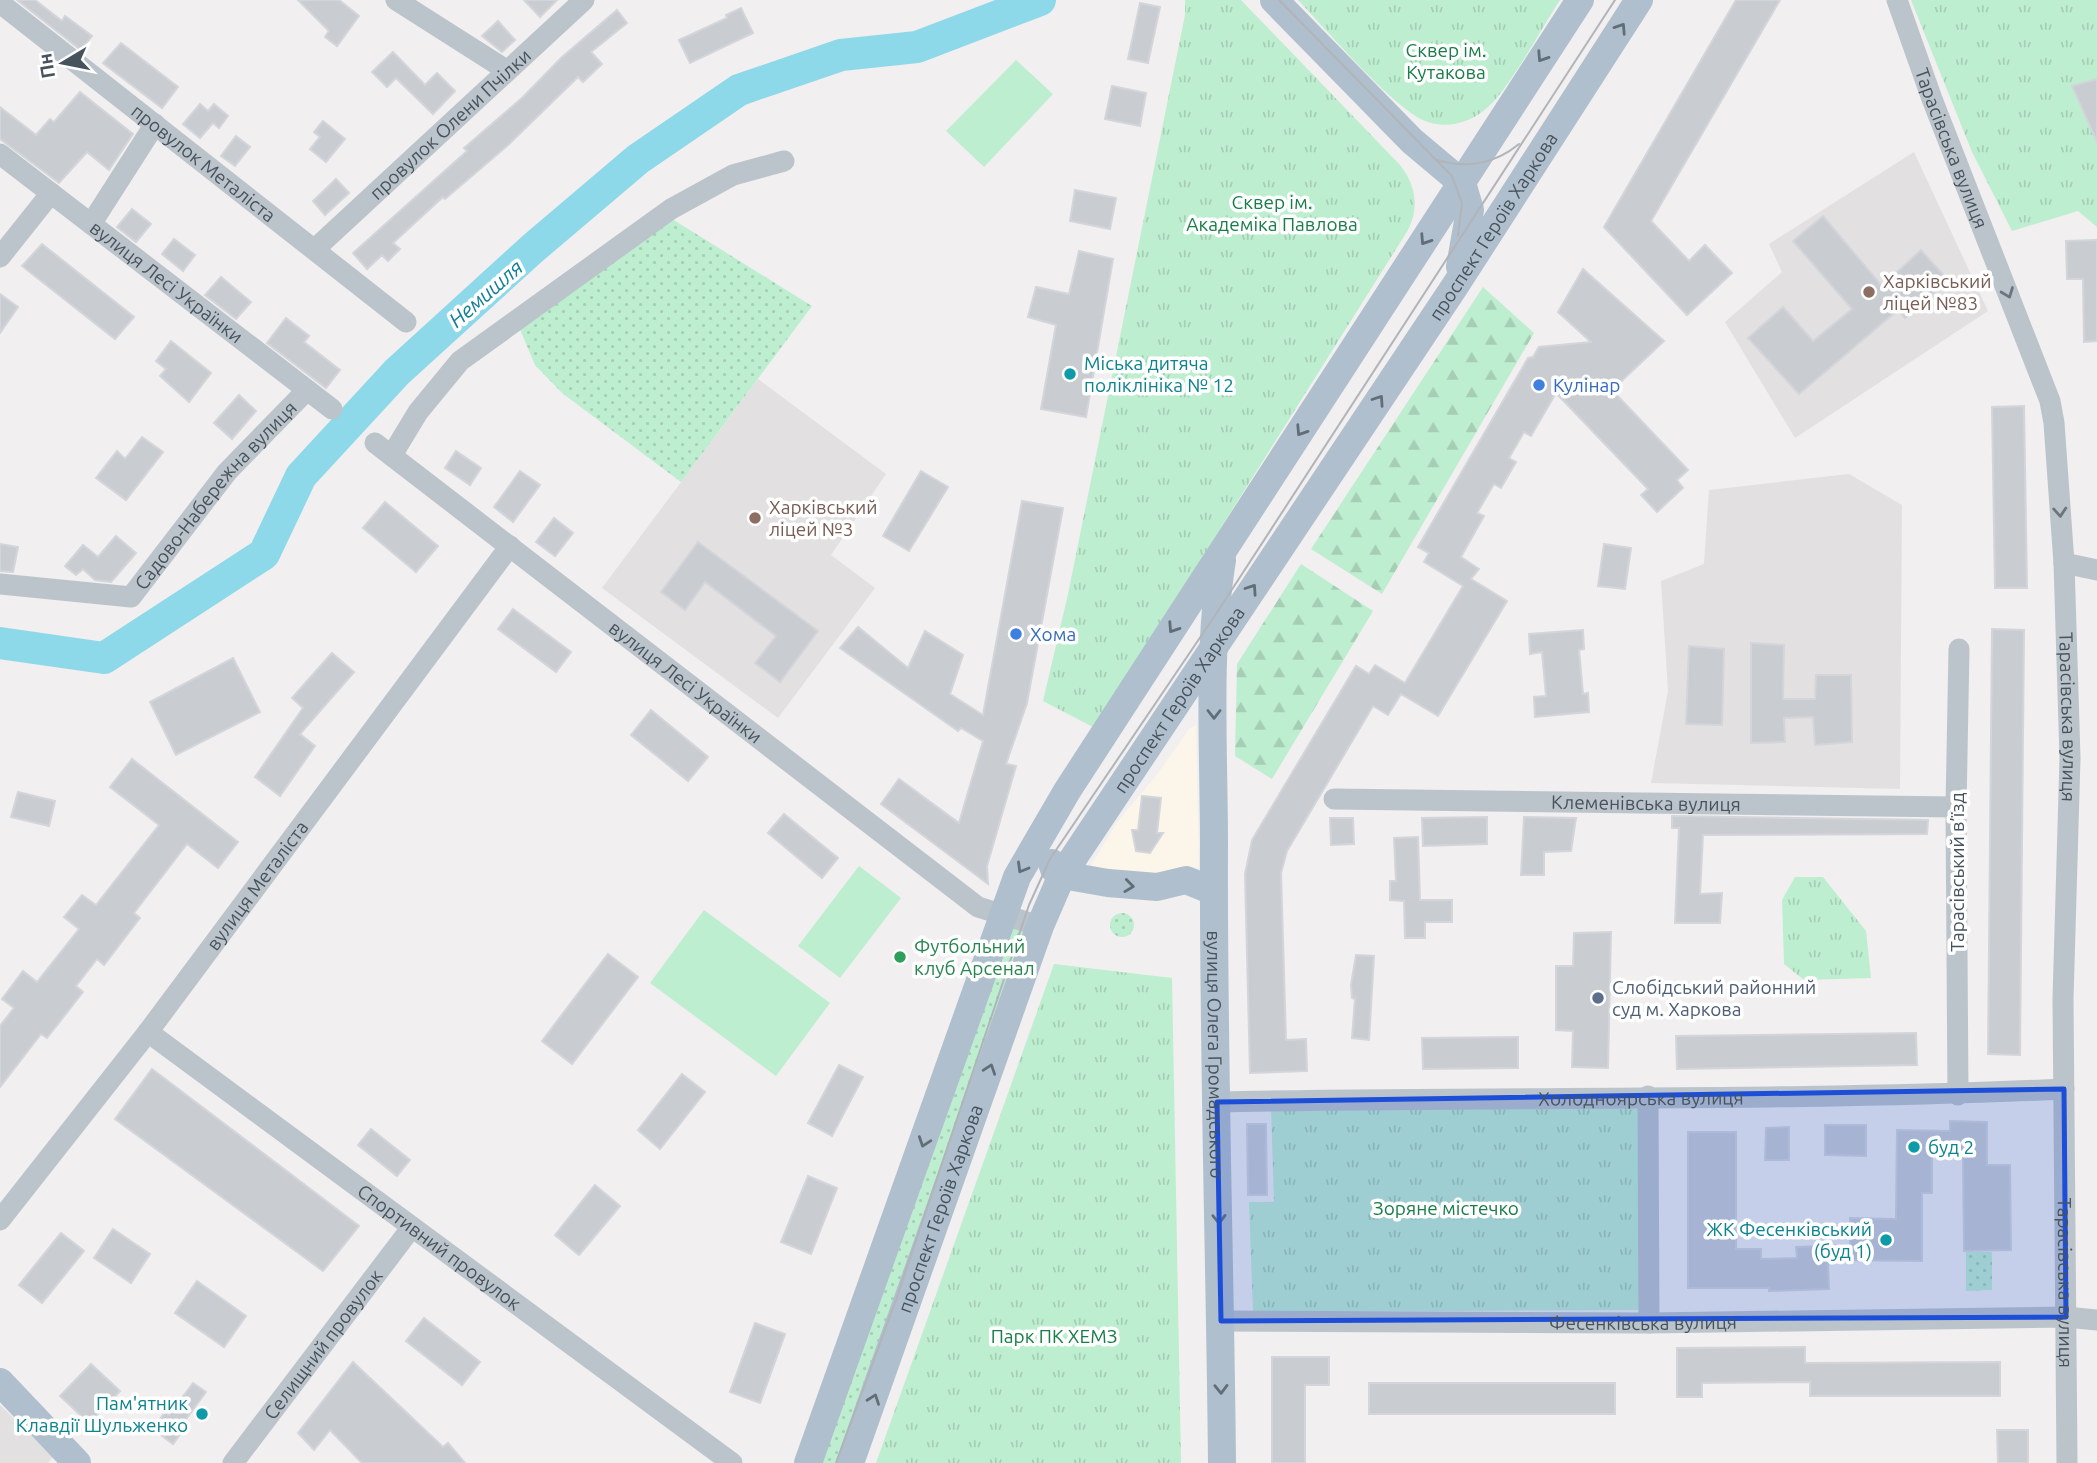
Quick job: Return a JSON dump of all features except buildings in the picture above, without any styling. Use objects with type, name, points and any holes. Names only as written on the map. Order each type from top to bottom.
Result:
[{"type":"main road","points":[[1273,0],[1412,141],[1462,183],[1470,210],[1455,286]]},
{"type":"main road","name":"проспект Героїв Харкова","points":[[808,1463],[906,1193],[1001,915],[1017,877],[1048,823],[1580,0]]},
{"type":"main road","name":"проспект Героїв Харкова","points":[[850,1463],[1040,926],[1062,874],[1455,286],[1639,0]]},
{"type":"main road","name":"вулиця Олега Громадського","points":[[1222,1463],[1213,891],[1214,646],[1216,598],[1224,551]]},
{"type":"main road","points":[[1048,823],[1050,859],[1054,869],[1062,874],[1145,888],[1185,880],[1213,891]]},
{"type":"main road","points":[[0,1382],[77,1463]]},
{"type":"street","points":[[396,0],[506,70]]},
{"type":"street","name":"провулок Олени Пчілки","points":[[315,249],[584,0]]},
{"type":"street","name":"Тарасівська вулиця","points":[[1897,0],[1932,99],[2050,401],[2064,563],[2070,758],[2063,999],[2067,1463]]},
{"type":"street","name":"провулок Металіста","points":[[0,3],[406,323]]},
{"type":"street","points":[[91,224],[155,124]]},
{"type":"street","name":"вулиця Лесі Українки","points":[[0,154],[332,409]]},
{"type":"street","name":"вулиця Лесі Українки","points":[[784,161],[733,175],[671,209],[460,361],[384,449],[978,907],[1040,926]]},
{"type":"street","points":[[0,257],[51,193]]},
{"type":"street","name":"Садово-Набережна вулиця","points":[[0,584],[131,597],[227,472],[307,390]]},
{"type":"street","name":"вулиця Металіста","points":[[0,1220],[148,1032],[510,546]]},
{"type":"street","points":[[2064,563],[2097,570]]},
{"type":"street","name":"Тарасівський в’їзд","points":[[1958,1095],[1956,807],[1959,649]]},
{"type":"street","name":"Клеменівська вулиця","points":[[1334,799],[1956,807]]},
{"type":"street","name":"Спортивний провулок","points":[[148,1032],[651,1407],[732,1463]]},
{"type":"street","name":"Холодноярська вулиця","points":[[1217,1102],[1958,1095],[2064,1089]]},
{"type":"street","points":[[1648,1096],[1649,1323]]},
{"type":"street","name":"Селищний провулок","points":[[233,1463],[412,1227]]},
{"type":"street","name":"Фесенківська вулиця","points":[[1220,1321],[1649,1323],[2066,1317],[2097,1320]]},
{"type":"highlighted area","points":[[2064,1089],[2066,1317],[1221,1321],[1217,1102]]},
{"type":"shaded area","name":"Харківський ліцей №83","points":[[1914,152],[1988,311],[1795,438],[1725,322],[1782,272],[1769,244]]},
{"type":"shaded area","name":"Харківський ліцей №3","points":[[758,379],[886,474],[831,555],[875,588],[778,718],[602,588]]},
{"type":"shaded area","points":[[1849,474],[1902,505],[1900,789],[1651,783],[1668,691],[1661,581],[1704,564],[1709,490]]},
{"type":"shaded area","points":[[1196,725],[1199,868],[1165,876],[1090,867],[1118,821],[1158,773],[1189,729]]},
{"type":"shaded area","points":[[0,1405],[53,1457],[48,1463],[0,1463]]},
{"type":"green space","name":"Сквер ім. Академіка Павлова","points":[[1185,0],[1241,0],[1400,165],[1412,188],[1414,213],[1408,230],[1095,728],[1043,701],[1068,594],[1185,15]]},
{"type":"green space","name":"Сквер ім. Кутакова","points":[[1298,0],[1560,0],[1517,70],[1489,106],[1468,120],[1442,125],[1425,121],[1395,100]]},
{"type":"green space","points":[[1911,0],[2097,0],[2097,227],[2078,211],[2012,231],[1972,152]]},
{"type":"green space","points":[[1016,60],[1053,94],[984,167],[946,131]]},
{"type":"green space","points":[[664,214],[812,306],[681,482],[562,393],[535,365],[516,320]]},
{"type":"green space","points":[[1483,287],[1534,333],[1382,594],[1311,549]]},
{"type":"green space","points":[[1301,564],[1373,611],[1272,779],[1235,756],[1237,664]]},
{"type":"green space","points":[[859,866],[901,898],[840,978],[798,946]]},
{"type":"green space","points":[[1795,877],[1823,877],[1866,931],[1871,978],[1804,980],[1784,964],[1782,900]]},
{"type":"green space","points":[[704,910],[830,1003],[776,1076],[650,983]]},
{"type":"green space","points":[[1122,913],[1133,920],[1134,925],[1127,936],[1122,937],[1111,930],[1110,925],[1117,914]]},
{"type":"green space","points":[[1008,925],[1025,931],[842,1463],[817,1463]]},
{"type":"green space","name":"Парк ПК ХЕМЗ","points":[[1054,964],[1172,978],[1181,1463],[876,1463]]},
{"type":"green space","name":"Зоряне містечко","points":[[1643,1105],[1641,1310],[1253,1312],[1249,1202],[1274,1202],[1271,1108]]},
{"type":"green space","points":[[1966,1252],[1992,1252],[1992,1290],[1966,1291]]},
{"type":"waterway","name":"Немишля","points":[[0,643],[104,658],[264,554],[301,476],[397,372],[532,249],[638,159],[739,90],[841,55],[917,47],[1040,0]]},
{"type":"tram line","points":[[1279,0],[1452,176],[1462,203],[1458,235]]},
{"type":"tram line","points":[[836,1463],[896,1300],[1029,905],[1050,859],[1216,614],[1615,0]]},
{"type":"tram line","points":[[1437,160],[1459,164],[1480,163],[1500,156],[1519,144]]},
{"type":"place","name":"Харківський ліцей №83","points":[[1869,292]]},
{"type":"place","name":"Міська дитяча поліклініка № 12","points":[[1070,374]]},
{"type":"place","name":"Кулінар","points":[[1539,385]]},
{"type":"place","name":"Харківський ліцей №3","points":[[755,518]]},
{"type":"place","name":"Хома","points":[[1016,634]]},
{"type":"place","name":"Футбольний клуб Арсенал","points":[[900,957]]},
{"type":"place","name":"Слобідський районний суд м. Харкова","points":[[1598,998]]},
{"type":"place","name":"буд 2","points":[[1914,1147]]},
{"type":"place","name":"ЖК Фесенківський (буд 1)","points":[[1886,1240]]},
{"type":"place","name":"Пам'ятник Клавдії Шульженко","points":[[202,1414]]}]
